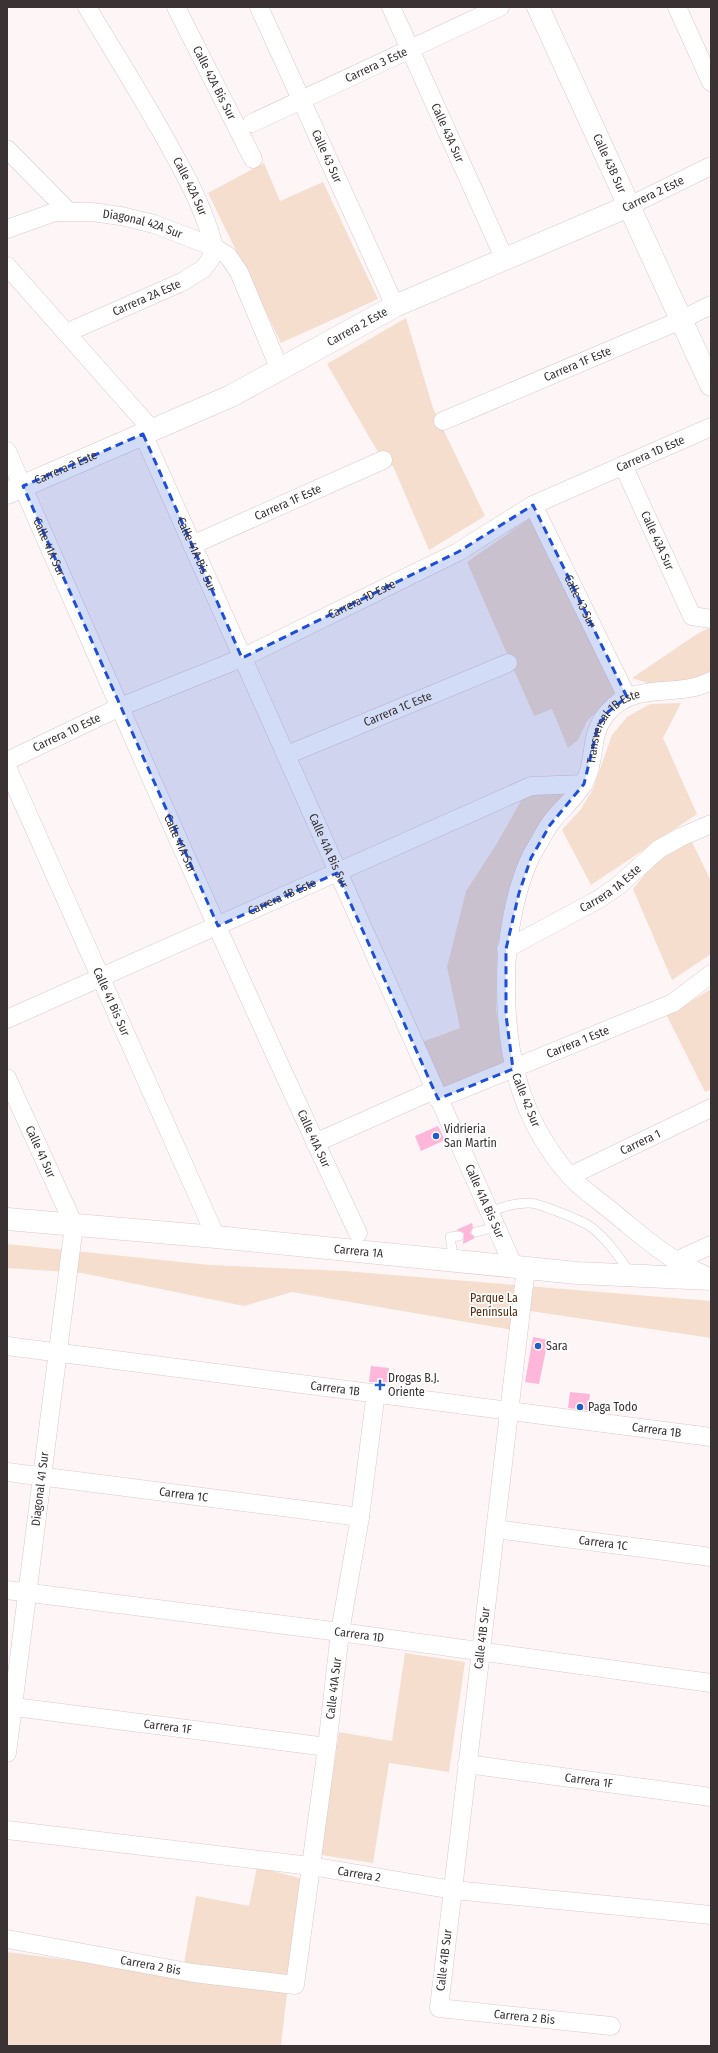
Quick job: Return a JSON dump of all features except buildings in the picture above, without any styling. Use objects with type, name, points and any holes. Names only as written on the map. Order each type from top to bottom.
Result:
[{"type":"street","name":"Calle 42A Sur","points":[[87,7],[158,125],[194,192],[207,221],[214,247]]},
{"type":"street","name":"Calle 42A Bis Sur","points":[[176,7],[253,159]]},
{"type":"street","name":"Calle 43 Sur","points":[[259,7],[395,306]]},
{"type":"street","name":"Calle 43A Sur","points":[[391,7],[505,260]]},
{"type":"street","name":"Carrera 3 Este","points":[[252,122],[500,7]]},
{"type":"street","name":"Calle 43B Sur","points":[[538,7],[711,385]]},
{"type":"street","points":[[677,7],[711,82]]},
{"type":"street","points":[[7,149],[68,211]]},
{"type":"street","name":"Carrera 2 Este","points":[[15,490],[231,396],[395,306],[629,206],[711,166]]},
{"type":"street","name":"Diagonal 42A Sur","points":[[68,211],[121,216],[184,234],[214,247]]},
{"type":"street","points":[[7,229],[55,212],[68,211]]},
{"type":"street","name":"Carrera 2A Este","points":[[66,333],[182,282],[203,269],[210,260],[214,247]]},
{"type":"street","points":[[214,247],[228,256],[239,272],[280,370]]},
{"type":"street","name":"Calle 41A Bis Sur","points":[[7,266],[66,333],[147,432],[192,545],[287,755],[337,873],[436,1095],[493,1220],[520,1268]]},
{"type":"street","name":"Carrera 1F Este","points":[[443,421],[681,320],[711,304]]},
{"type":"street","name":"Carrera 1D Este","points":[[7,761],[120,707],[242,658],[458,552],[533,505],[711,426]]},
{"type":"street","name":"Calle 41A Sur","points":[[7,451],[15,490],[120,707],[315,1143],[358,1234]]},
{"type":"street","name":"Carrera 1F Este","points":[[192,545],[383,460]]},
{"type":"street","name":"Calle 43A Sur","points":[[623,465],[692,616],[711,619]]},
{"type":"street","name":"Calle 43 Sur","points":[[533,505],[627,697]]},
{"type":"street","name":"Carrera 1C Este","points":[[287,755],[508,663]]},
{"type":"street","name":"Transversal 1B Este","points":[[550,825],[584,784],[591,765],[594,737],[598,726],[608,712],[627,697],[644,691],[670,691],[700,687],[711,681]]},
{"type":"street","name":"Calle 41 Bis Sur","points":[[7,767],[216,1237]]},
{"type":"street","name":"Carrera 1B Este","points":[[7,1019],[531,786],[584,784]]},
{"type":"street","name":"Carrera 1A Este","points":[[506,949],[605,895],[618,886],[658,849],[711,824]]},
{"type":"street","name":"Calle 42 Sur","points":[[550,825],[531,858],[519,892],[506,949],[506,1015],[513,1069],[522,1098],[539,1134],[570,1176],[625,1222],[676,1261],[711,1278]]},
{"type":"street","name":"Carrera 1 Este","points":[[315,1143],[436,1095],[513,1069],[673,1003],[711,974]]},
{"type":"street","name":"Calle 41 Sur","points":[[7,1078],[74,1225]]},
{"type":"street","name":"Carrera 1","points":[[570,1176],[711,1108]]},
{"type":"street","name":"Carrera 1A","points":[[7,1219],[216,1237],[520,1268],[632,1276],[711,1278]]},
{"type":"street","name":"Diagonal 41 Sur","points":[[7,1754],[10,1706],[27,1593],[74,1225]]},
{"type":"street","points":[[676,1261],[711,1245]]},
{"type":"street","name":"Calle 41B Sur","points":[[439,2008],[509,1410],[520,1268]]},
{"type":"street","name":"Carrera 1B","points":[[7,1346],[376,1392],[711,1437]]},
{"type":"street","name":"Calle 41A Sur","points":[[295,1985],[328,1747],[340,1632],[360,1518],[376,1392]]},
{"type":"street","name":"Carrera 1C","points":[[7,1472],[42,1478],[360,1518]]},
{"type":"street","name":"Carrera 1C","points":[[495,1528],[711,1557]]},
{"type":"street","name":"Carrera 1D","points":[[7,1590],[340,1632],[711,1683]]},
{"type":"street","name":"Carrera 1F","points":[[10,1706],[328,1747]]},
{"type":"street","name":"Carrera 1F","points":[[467,1764],[711,1797]]},
{"type":"street","name":"Carrera 2","points":[[7,1830],[311,1866],[452,1890],[711,1915]]},
{"type":"street","name":"Carrera 2 Bis","points":[[7,1939],[193,1973],[295,1985]]},
{"type":"street","name":"Carrera 2 Bis","points":[[439,2008],[611,2026]]},
{"type":"lane","points":[[476,1232],[493,1220],[500,1207],[529,1202],[556,1211],[590,1227],[608,1244],[632,1276]]},
{"type":"lane","points":[[452,1249],[450,1237],[459,1236]]},
{"type":"highlighted area","points":[[143,434],[242,658],[458,552],[533,505],[627,697],[608,712],[598,726],[584,784],[550,825],[531,858],[519,893],[506,949],[506,1015],[513,1069],[438,1099],[337,873],[218,926],[23,486]]},
{"type":"green space","points":[[264,163],[280,201],[323,182],[378,299],[281,343],[208,193]]},
{"type":"green space","points":[[406,318],[433,408],[485,516],[429,550],[393,466],[386,466],[327,364]]},
{"type":"green space","points":[[532,517],[618,687],[610,699],[587,721],[578,740],[568,748],[552,709],[534,716],[467,562]]},
{"type":"green space","points":[[711,627],[711,674],[673,685],[654,685],[632,678],[697,634]]},
{"type":"green space","points":[[681,703],[663,738],[697,814],[591,885],[562,830],[581,809],[593,789],[612,735],[627,717],[650,704]]},
{"type":"green space","points":[[526,792],[566,792],[542,825],[513,880],[497,946],[496,1010],[504,1066],[443,1091],[422,1042],[460,1028],[447,967],[466,891],[496,845]]},
{"type":"green space","points":[[691,840],[711,881],[711,954],[672,980],[633,889],[659,858]]},
{"type":"green space","points":[[711,989],[711,1089],[705,1092],[667,1016]]},
{"type":"green space","name":"Parque La Península","points":[[7,1244],[210,1265],[344,1271],[711,1301],[711,1338],[517,1309],[513,1330],[292,1292],[244,1306],[82,1273],[7,1268]]},
{"type":"green space","points":[[405,1653],[465,1662],[449,1772],[389,1763],[373,1863],[321,1855],[339,1732],[392,1741]]},
{"type":"green space","points":[[257,1867],[300,1878],[281,2046],[7,2046],[7,1952],[182,1975],[196,1896],[249,1906]]},
{"type":"place","name":"Vidrieria San Martin","points":[[436,1136]]},
{"type":"place","name":"Sara","points":[[538,1346]]},
{"type":"place","name":"Drogas B.J. Oriente","points":[[380,1385]]},
{"type":"place","name":"Paga Todo","points":[[580,1407]]}]
